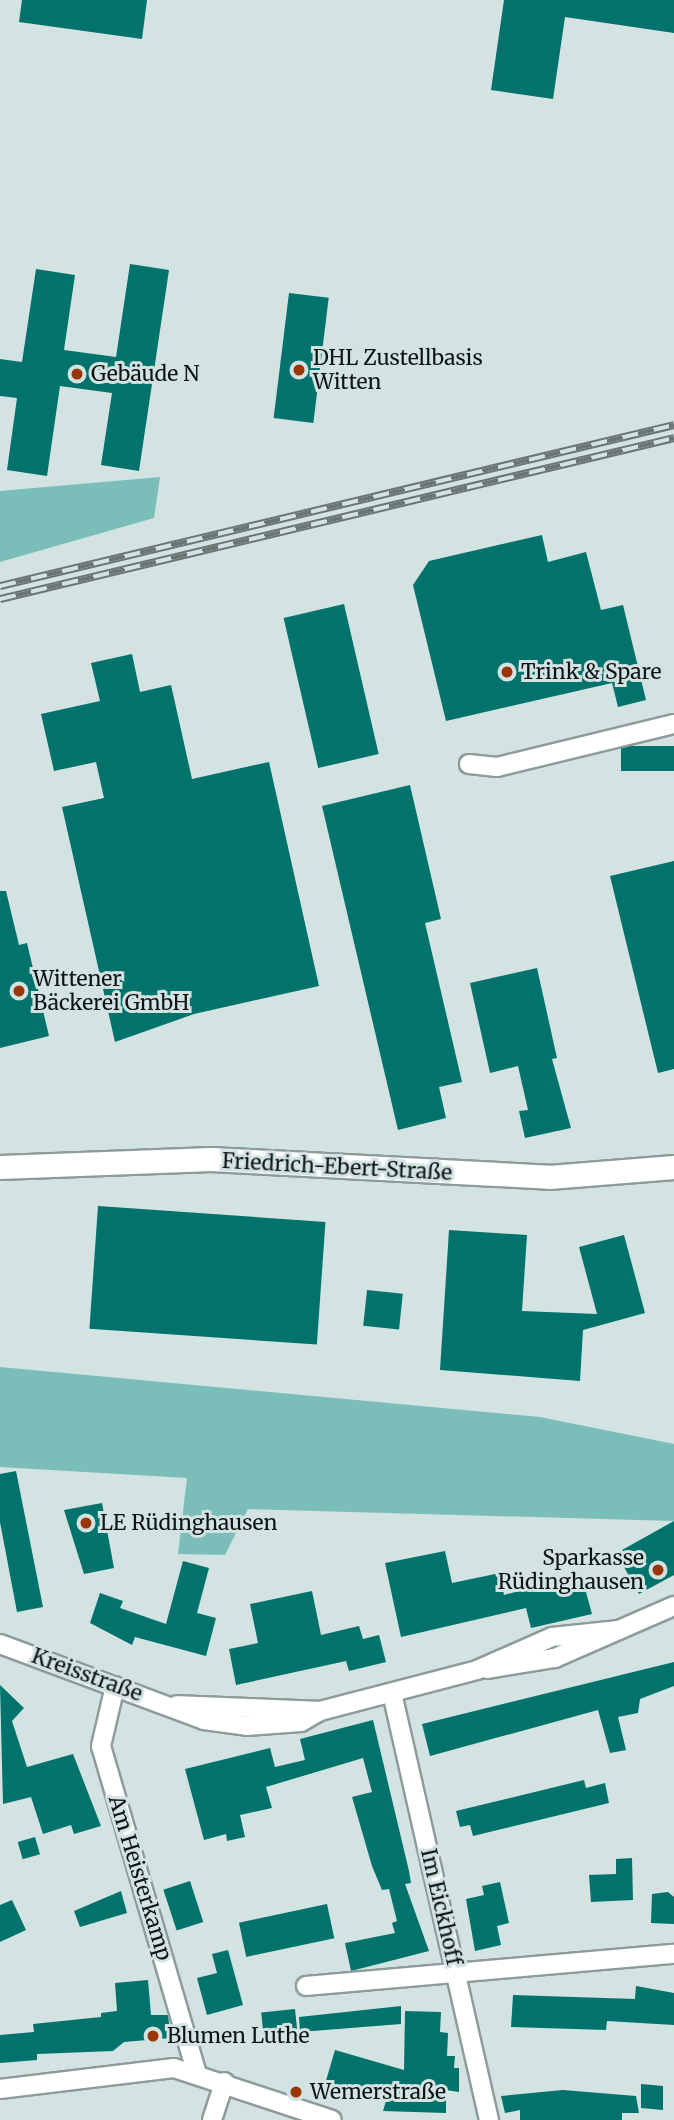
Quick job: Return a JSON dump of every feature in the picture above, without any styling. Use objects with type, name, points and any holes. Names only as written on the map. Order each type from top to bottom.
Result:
[{"type":"street","points":[[469,764],[497,767],[674,724]]},
{"type":"street","name":"Friedrich-Ebert-Straße","points":[[0,1167],[211,1159],[549,1177],[674,1167]]},
{"type":"street","name":"Kreisstraße","points":[[0,1644],[173,1706],[320,1711],[477,1670],[552,1637],[619,1630],[674,1606]]},
{"type":"street","name":"Am Heisterkamp","points":[[115,1686],[101,1746],[196,2071]]},
{"type":"street","name":"Im Eickhoff","points":[[392,1693],[489,2120]]},
{"type":"street","points":[[306,1986],[674,1954]]},
{"type":"street","points":[[0,2089],[174,2068],[196,2071],[332,2120]]},
{"type":"street","points":[[212,2120],[224,2082]]},
{"type":"shaded area","points":[[160,477],[154,518],[0,562],[0,491]]},
{"type":"shaded area","points":[[0,1367],[540,1417],[674,1444],[674,1521],[248,1509],[225,1555],[178,1554],[187,1478],[0,1467]]},
{"type":"building","points":[[22,0],[147,0],[142,39],[19,22]]},
{"type":"building","points":[[504,0],[674,0],[674,33],[565,17],[553,99],[491,90]]},
{"type":"building","name":"Gebäude N","points":[[130,264],[169,270],[139,471],[101,465],[112,393],[60,386],[47,476],[7,470],[17,398],[0,396],[0,359],[22,362],[36,269],[75,275],[64,350],[116,357]]},
{"type":"building","name":"DHL Zustellbasis Witten","points":[[289,293],[329,298],[313,423],[274,418]]},
{"type":"building","points":[[542,535],[548,562],[586,552],[601,610],[623,605],[646,700],[618,707],[612,683],[446,721],[413,585],[429,561]]},
{"type":"building","points":[[344,604],[379,754],[318,768],[284,618]]},
{"type":"building","points":[[132,654],[140,692],[171,685],[192,779],[269,762],[319,986],[194,1014],[115,1042],[62,807],[104,798],[96,762],[54,771],[41,714],[100,701],[91,663]]},
{"type":"building","points":[[621,746],[674,746],[674,771],[621,771]]},
{"type":"building","points":[[410,785],[441,919],[425,923],[462,1082],[439,1087],[446,1118],[398,1130],[322,806]]},
{"type":"building","points":[[674,861],[674,1069],[658,1073],[610,876]]},
{"type":"building","name":"Wittener Bäckerei GmbH","points":[[0,891],[6,891],[19,945],[27,943],[49,1036],[0,1048]]},
{"type":"building","points":[[537,968],[557,1058],[552,1059],[571,1128],[525,1138],[519,1111],[528,1110],[518,1066],[490,1073],[470,983]]},
{"type":"building","points":[[98,1206],[325,1222],[317,1345],[89,1329]]},
{"type":"building","points":[[449,1230],[527,1235],[522,1311],[597,1314],[579,1247],[624,1235],[645,1313],[583,1330],[580,1381],[440,1370]]},
{"type":"building","points":[[367,1290],[403,1294],[399,1330],[363,1326]]},
{"type":"building","points":[[16,1471],[43,1607],[17,1612],[0,1522],[0,1474]]},
{"type":"building","points":[[102,1503],[114,1568],[84,1574],[64,1510]]},
{"type":"building","points":[[674,1521],[674,1575],[639,1594],[624,1567],[630,1563],[622,1550]]},
{"type":"building","points":[[445,1551],[452,1583],[500,1573],[504,1595],[581,1574],[592,1614],[531,1628],[526,1608],[401,1637],[385,1563]]},
{"type":"building","points":[[183,1561],[209,1568],[197,1613],[216,1618],[206,1656],[135,1637],[132,1645],[90,1623],[100,1593],[123,1601],[120,1608],[166,1624]]},
{"type":"building","points":[[312,1591],[321,1635],[359,1626],[363,1639],[379,1635],[386,1662],[349,1671],[346,1661],[236,1685],[229,1649],[258,1643],[250,1604]]},
{"type":"building","points":[[674,1662],[674,1686],[640,1699],[638,1713],[618,1717],[626,1750],[610,1753],[598,1710],[430,1756],[422,1724]]},
{"type":"building","points":[[0,1685],[24,1708],[12,1721],[27,1767],[73,1754],[101,1826],[74,1834],[71,1825],[43,1834],[31,1797],[3,1804]]},
{"type":"building","points":[[373,1720],[409,1871],[411,1883],[405,1884],[429,1951],[351,1971],[345,1943],[395,1933],[392,1923],[397,1921],[389,1889],[382,1890],[372,1866],[352,1797],[372,1792],[363,1758],[266,1787],[272,1808],[240,1815],[245,1837],[227,1841],[226,1834],[204,1840],[185,1769],[270,1748],[275,1767],[305,1760],[300,1739]]},
{"type":"building","points":[[584,1780],[586,1788],[605,1783],[609,1803],[473,1836],[470,1825],[460,1827],[456,1811]]},
{"type":"building","points":[[35,1837],[40,1854],[23,1859],[18,1842]]},
{"type":"building","points":[[632,1858],[633,1900],[591,1902],[589,1875],[616,1874],[616,1859]]},
{"type":"building","points":[[190,1881],[203,1922],[177,1931],[163,1890]]},
{"type":"building","points":[[500,1882],[509,1923],[497,1926],[501,1945],[475,1951],[466,1899],[484,1895],[482,1886]]},
{"type":"building","points":[[121,1891],[127,1913],[80,1927],[74,1911]]},
{"type":"building","points":[[668,1892],[674,1897],[674,1924],[651,1923],[652,1894]]},
{"type":"building","points":[[12,1900],[26,1930],[0,1942],[0,1905]]},
{"type":"building","points":[[327,1904],[334,1938],[246,1957],[239,1923]]},
{"type":"building","points":[[228,1950],[243,2005],[207,2015],[197,1978],[217,1973],[212,1954]]},
{"type":"building","points":[[148,1980],[151,2015],[168,2015],[171,2038],[124,2042],[113,2051],[37,2054],[37,2060],[0,2063],[0,2035],[34,2032],[33,2024],[101,2017],[101,2013],[117,2011],[115,1983]]},
{"type":"building","points":[[636,1986],[674,1993],[674,2025],[607,2021],[606,2030],[511,2027],[513,1995],[635,1999]]},
{"type":"building","points":[[401,2006],[401,2024],[300,2032],[299,2017]]},
{"type":"building","points":[[295,2009],[297,2029],[263,2032],[261,2013]]},
{"type":"building","points":[[405,2011],[441,2012],[440,2032],[448,2033],[447,2056],[455,2056],[454,2068],[459,2068],[459,2092],[446,2090],[446,2113],[383,2111],[386,2101],[325,2084],[335,2050],[404,2070]]},
{"type":"building","points":[[641,2084],[663,2086],[663,2110],[641,2108]]},
{"type":"building","points":[[563,2090],[636,2096],[639,2113],[622,2113],[622,2120],[520,2120],[520,2110],[505,2113],[501,2096]]},
{"type":"railway","points":[[0,586],[674,425]]},
{"type":"railway","points":[[0,599],[674,438]]},
{"type":"place","name":"DHL Zustellbasis Witten","points":[[299,370]]},
{"type":"place","name":"Gebäude N","points":[[77,374]]},
{"type":"place","name":"Trink & Spare","points":[[507,672]]},
{"type":"place","name":"Wittener Bäckerei GmbH","points":[[19,991]]},
{"type":"place","name":"LE Rüdinghausen","points":[[86,1523]]},
{"type":"place","name":"Sparkasse Rüdinghausen","points":[[658,1570]]},
{"type":"place","name":"Blumen Luthe","points":[[153,2036]]},
{"type":"place","name":"Wemerstraße","points":[[296,2092]]}]
